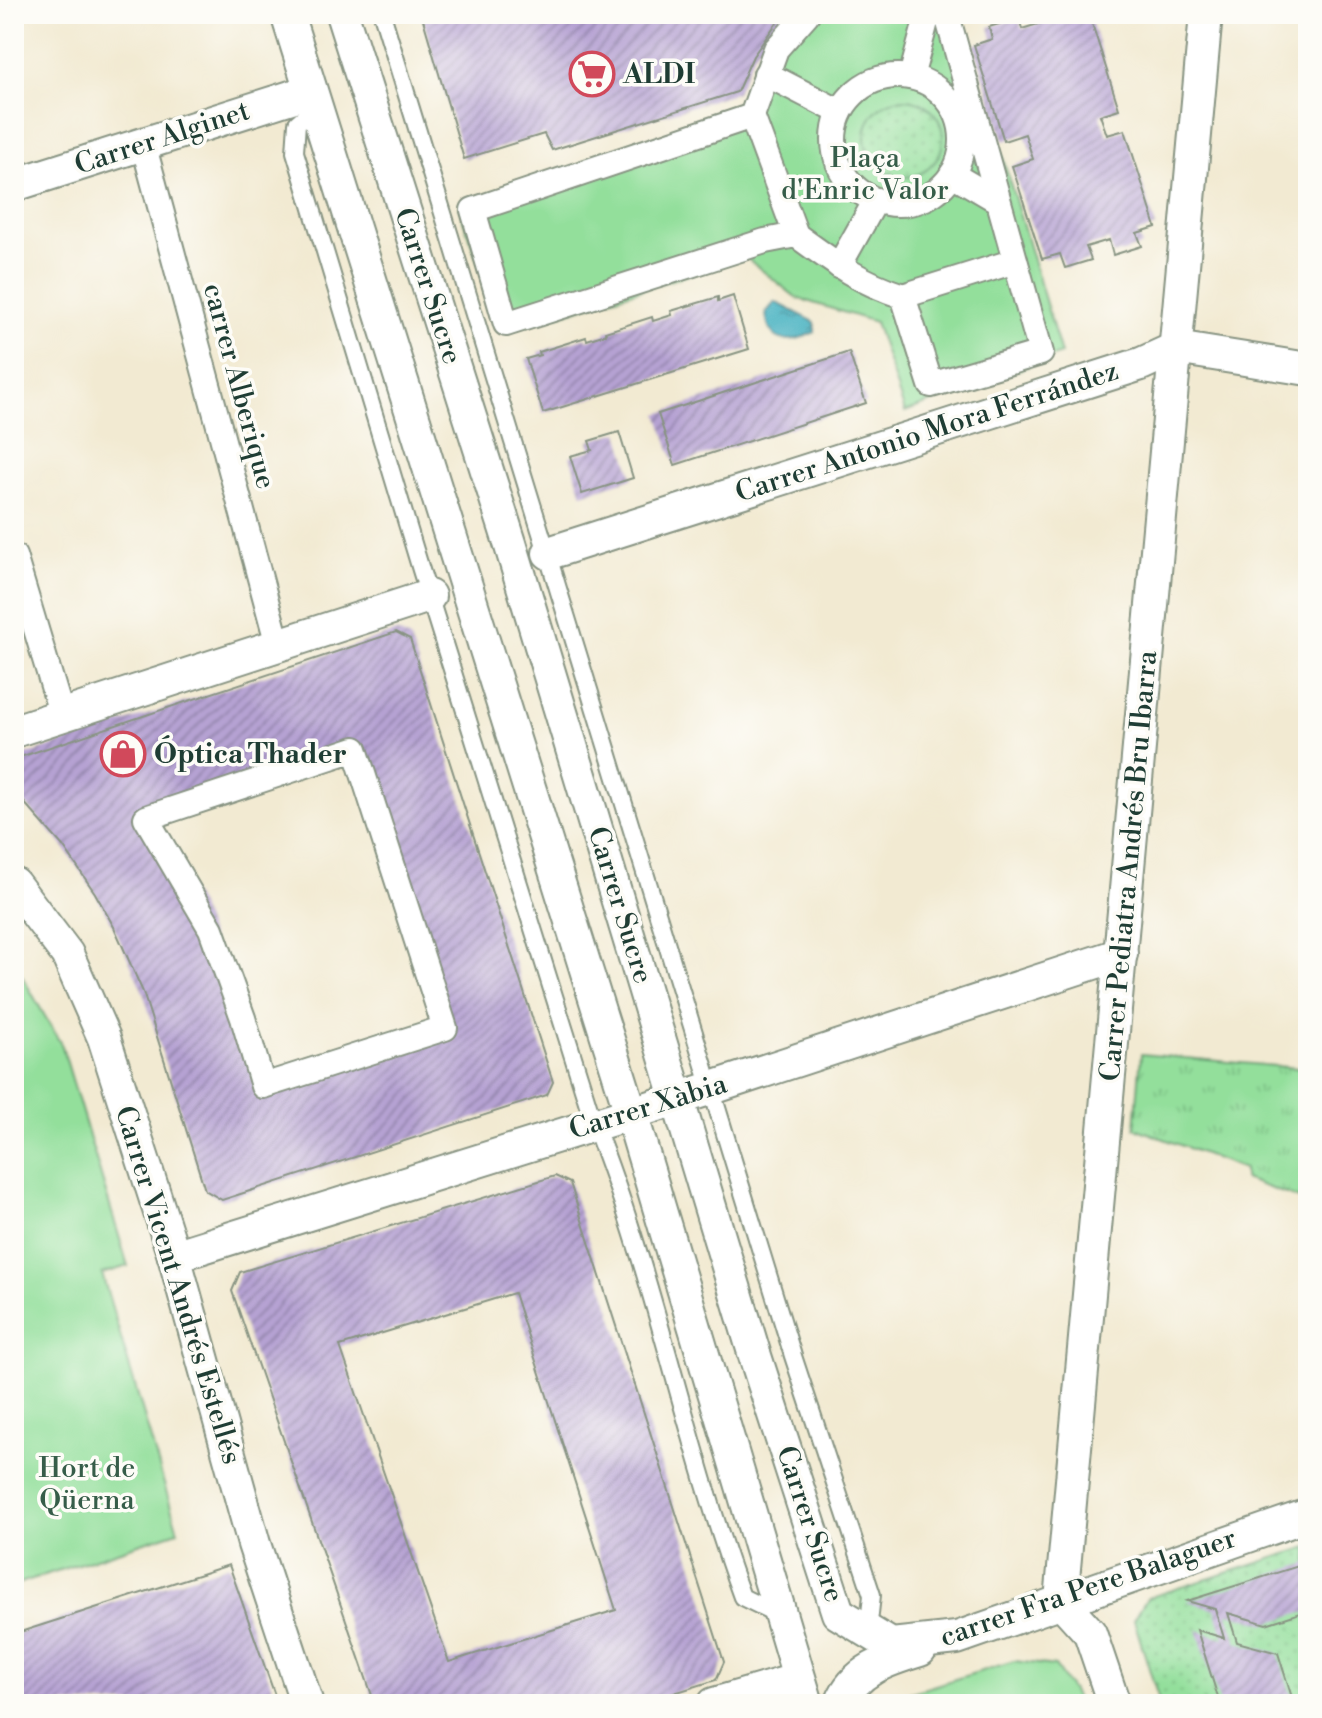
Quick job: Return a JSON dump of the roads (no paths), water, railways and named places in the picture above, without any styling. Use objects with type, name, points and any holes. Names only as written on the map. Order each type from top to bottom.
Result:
[{"type":"street","name":"Carrer Sucre","points":[[287,14],[631,1113],[803,1692]]},
{"type":"street","name":"Carrer Sucre","points":[[342,14],[510,543],[755,1356],[838,1613],[868,1632]]},
{"type":"street","points":[[807,14],[776,49],[752,116],[796,235],[872,286],[903,296],[1015,261]]},
{"type":"street","points":[[911,77],[928,14]]},
{"type":"street","points":[[903,296],[931,385],[1041,353],[948,19],[940,14]]},
{"type":"street","name":"Carrer Pediatra Andrés Bru Ibarra","points":[[1061,1601],[1206,14]]},
{"type":"street","points":[[766,74],[840,112]]},
{"type":"street","points":[[911,77],[939,89],[953,106],[962,125],[962,147],[952,174],[927,198],[907,204],[885,203],[865,196],[848,182],[837,164],[833,143],[835,122],[859,87],[878,78],[911,77]]},
{"type":"street","name":"Carrer Alginet","points":[[14,185],[143,143],[313,99]]},
{"type":"street","points":[[752,116],[473,210],[506,324],[765,241],[796,235]]},
{"type":"street","name":"carrer Alberique","points":[[143,143],[278,645]]},
{"type":"street","points":[[952,174],[998,201]]},
{"type":"street","points":[[839,266],[876,200]]},
{"type":"street","name":"Carrer Antonio Mora Ferrández","points":[[549,553],[1141,364],[1176,348]]},
{"type":"street","points":[[1176,348],[1308,369]]},
{"type":"street","points":[[14,556],[62,716]]},
{"type":"street","points":[[14,731],[429,596]]},
{"type":"street","points":[[355,749],[445,1028],[263,1086],[211,929],[146,818],[355,749]]},
{"type":"street","name":"Carrer Vicent Andrés Estellés","points":[[14,884],[67,954],[104,1038],[174,1256],[254,1544],[307,1704]]},
{"type":"street","name":"Carrer Xàbia","points":[[174,1256],[712,1088],[1121,954]]},
{"type":"street","name":"carrer Fra Pere Balaguer","points":[[868,1632],[891,1645],[957,1638],[1308,1515]]},
{"type":"street","points":[[1061,1601],[1090,1633],[1114,1704]]},
{"type":"street","points":[[842,1700],[865,1671],[887,1660],[957,1638]]},
{"type":"street","points":[[714,1704],[803,1692]]},
{"type":"lane","name":"Carrer Sucre","points":[[382,14],[793,1356],[872,1595],[868,1632]]},
{"type":"lane","name":"Carrer Sucre","points":[[313,99],[297,123],[295,152],[429,596],[594,1124],[617,1182],[718,1534],[742,1597],[782,1616]]},
{"type":"water","points":[[775,302],[815,322],[815,332],[797,339],[776,337],[771,332],[766,313]]},
{"type":"place","name":"ALDI","points":[[592,74]]},
{"type":"place","name":"Óptica Thader","points":[[123,754]]},
{"type":"park label","name":"Plaça d'Enric Valor","points":[[865,174]]},
{"type":"park label","name":"Hort de Qüerna","points":[[87,1484]]}]
